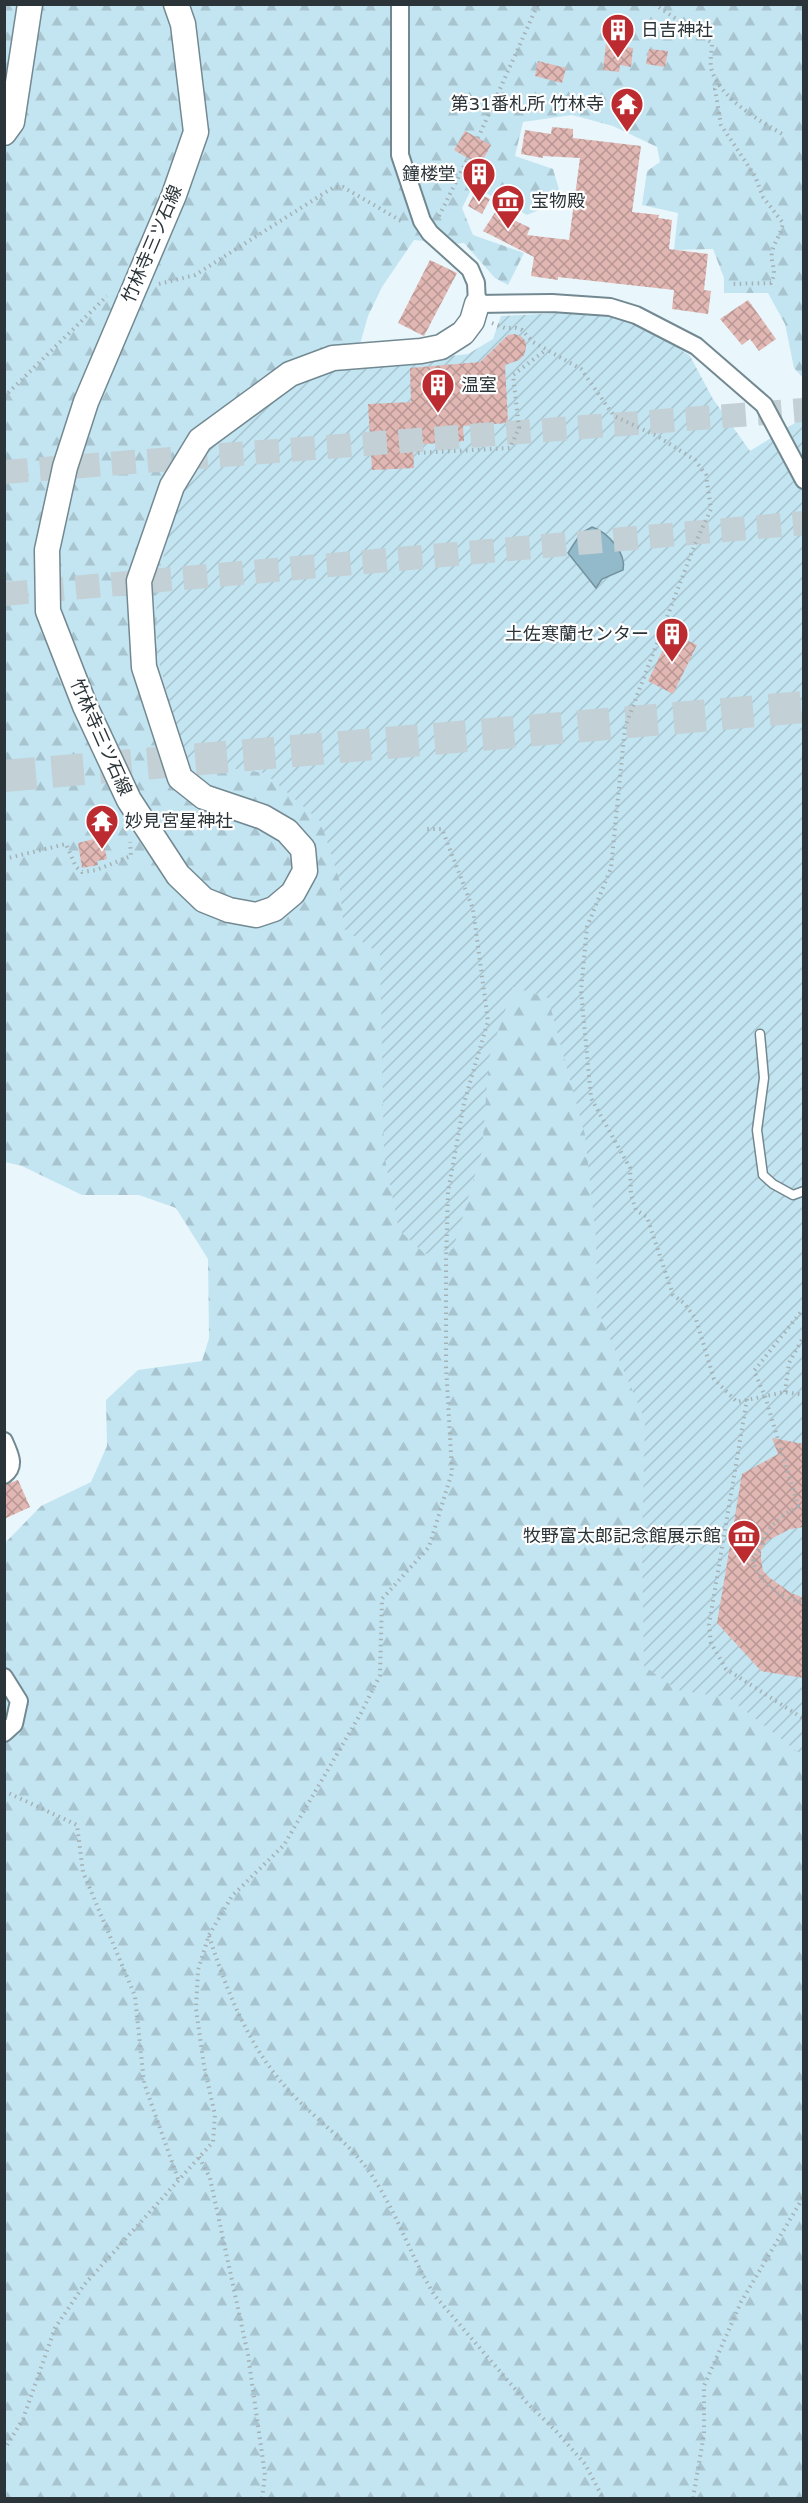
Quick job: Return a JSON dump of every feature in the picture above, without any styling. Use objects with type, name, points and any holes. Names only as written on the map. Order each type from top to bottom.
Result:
[{"type":"main road","points":[[4,133],[12,122],[30,4]]},
{"type":"main road","name":"竹林寺三ツ石線","points":[[176,4],[183,24],[196,132],[174,195],[86,402],[65,467],[47,550],[48,611],[85,706],[129,800],[178,875],[204,900],[229,910],[256,915],[274,909],[293,893],[305,871],[303,849],[287,831],[263,818],[204,797],[180,778],[144,667],[139,581],[172,486],[200,440],[290,375],[333,358],[435,349],[459,338],[476,310]]},
{"type":"street","points":[[400,4],[400,154],[418,213],[430,233],[470,269],[476,283],[476,310],[552,303],[610,307],[636,315],[696,346],[764,405],[804,480]]},
{"type":"street","points":[[4,1441],[12,1462],[11,1468],[4,1475]]},
{"type":"street","points":[[4,1677],[19,1701],[14,1724],[4,1733]]},
{"type":"lane","points":[[760,1034],[764,1078],[757,1130],[764,1175],[772,1185],[793,1195],[804,1191]]},
{"type":"path","points":[[478,138],[538,4]]},
{"type":"path","points":[[654,4],[712,43],[711,70],[719,84],[749,115],[784,135]]},
{"type":"path","points":[[719,84],[715,89],[721,125],[755,176],[763,197],[783,224],[772,253],[775,274],[771,282],[730,284]]},
{"type":"path","points":[[4,397],[114,289],[133,290],[195,275],[334,187],[343,187],[423,234],[430,233],[468,158]]},
{"type":"path","points":[[476,310],[504,328],[516,328],[533,342],[581,369],[614,416],[657,436],[695,460],[706,475],[711,509],[625,727],[611,868],[587,927],[581,990],[591,1098],[630,1168],[631,1195],[636,1210],[647,1217],[673,1295],[684,1303],[696,1319],[714,1379],[737,1402],[785,1392],[804,1395]]},
{"type":"path","points":[[418,453],[510,448],[519,428],[513,375],[547,350]]},
{"type":"path","points":[[4,2450],[23,2419],[55,2328],[84,2285],[213,2142],[215,2115],[204,2066],[196,2009],[198,1970],[209,1935],[232,1896],[284,1845],[361,1713],[380,1675],[382,1599],[429,1547],[452,1472],[446,1366],[448,1192],[464,1103],[488,1021],[473,909],[442,829],[424,829]]},
{"type":"path","points":[[4,859],[66,844],[76,867],[82,872],[96,870],[131,856],[130,834]]},
{"type":"path","points":[[798,1506],[765,1396],[754,1371],[804,1308]]},
{"type":"path","points":[[785,1392],[789,1363],[804,1336]]},
{"type":"path","points":[[747,1399],[709,1625],[711,1643],[726,1669],[804,1719]]},
{"type":"path","points":[[798,1506],[804,1508]]},
{"type":"path","points":[[798,1506],[776,1520],[764,1536],[753,1561],[757,1573],[767,1585],[793,1602],[804,1601]]},
{"type":"path","points":[[4,1762],[4,1777]]},
{"type":"path","points":[[4,1791],[77,1825],[83,1872],[135,1996],[144,2084],[178,2179]]},
{"type":"path","points":[[209,1935],[224,1982],[245,2031],[270,2067],[293,2096],[345,2142],[369,2171],[398,2221],[424,2278],[435,2296],[528,2404],[585,2464],[603,2499]]},
{"type":"path","points":[[198,2157],[210,2178],[248,2355],[265,2475],[262,2499]]},
{"type":"path","points":[[693,2499],[704,2434],[704,2386],[741,2302],[804,2196]]},
{"type":"green space","points":[[5,5],[803,5],[803,378],[794,368],[785,324],[768,293],[724,293],[724,278],[713,249],[674,250],[678,213],[642,205],[647,171],[660,162],[657,147],[613,126],[572,115],[523,122],[515,156],[553,169],[560,193],[546,207],[527,215],[499,199],[472,188],[462,208],[473,235],[524,253],[508,285],[495,278],[464,243],[442,245],[414,240],[382,287],[368,316],[350,380],[493,752],[561,1025],[803,1682],[803,2498],[5,2498],[5,1543],[41,1506],[91,1482],[107,1446],[106,1400],[138,1370],[202,1361],[209,1338],[208,1259],[176,1208],[139,1195],[82,1195],[22,1166],[5,1162]]},
{"type":"green space","points":[[596,311],[637,319],[690,356],[713,399],[750,451],[803,418],[803,1756],[729,1698],[678,1690],[644,1666],[642,1544],[645,1420],[597,1308],[596,1238],[585,1135],[548,998],[513,987],[489,1058],[482,1151],[453,1249],[425,1254],[399,1230],[384,1154],[380,954],[344,929],[339,879],[321,822],[265,773],[185,762],[157,654],[156,592],[169,533],[190,477],[217,438],[261,404],[319,371],[468,354],[493,339],[501,316]]},
{"type":"shaded area","points":[[592,527],[604,533],[615,544],[623,563],[623,570],[602,579],[596,588],[568,553],[581,533]]},
{"type":"building","name":"日吉神社","points":[[606,44],[633,48],[631,67],[620,65],[619,72],[603,70]]},
{"type":"building","points":[[649,49],[668,51],[665,67],[646,64]]},
{"type":"building","points":[[538,61],[566,68],[562,83],[535,76]]},
{"type":"building","points":[[552,127],[573,129],[573,138],[641,146],[632,212],[659,215],[658,218],[672,220],[669,249],[708,254],[704,290],[711,291],[708,314],[672,309],[674,290],[531,276],[534,257],[483,231],[496,211],[530,228],[527,235],[569,240],[580,158],[543,156],[543,158],[521,154],[525,130],[551,134]]},
{"type":"building","points":[[465,131],[491,145],[480,165],[454,150]]},
{"type":"building","name":"鐘楼堂","points":[[475,192],[490,199],[482,214],[468,206]]},
{"type":"building","points":[[430,260],[457,273],[424,336],[398,323]]},
{"type":"building","points":[[748,300],[776,339],[759,351],[750,339],[742,345],[720,319]]},
{"type":"building","name":"温室","points":[[515,334],[526,342],[526,348],[519,360],[505,365],[508,423],[463,426],[464,441],[413,445],[414,468],[372,470],[368,404],[411,402],[410,368],[480,362],[508,335]]},
{"type":"building","name":"土佐寒蘭センター","points":[[671,633],[697,645],[673,694],[648,681]]},
{"type":"building","name":"妙見宮星神社","points":[[94,839],[95,843],[103,841],[107,859],[97,861],[98,865],[82,868],[78,843]]},
{"type":"building","name":"牧野富太郎記念館展示館","points":[[772,1438],[804,1444],[804,1527],[790,1529],[767,1541],[761,1550],[761,1559],[763,1571],[770,1578],[791,1593],[804,1598],[804,1678],[761,1671],[717,1623],[742,1474],[778,1454]]},
{"type":"building","points":[[18,1480],[30,1507],[4,1519],[4,1485]]},
{"type":"tunnel","points":[[4,472],[804,410]]},
{"type":"tunnel","points":[[4,594],[804,523]]},
{"type":"tunnel","points":[[4,776],[804,707]]},
{"type":"place","name":"日吉神社","points":[[618,59]]},
{"type":"place","name":"第31番札所 竹林寺","points":[[627,133]]},
{"type":"place","name":"鐘楼堂","points":[[479,203]]},
{"type":"place","name":"宝物殿","points":[[508,230]]},
{"type":"place","name":"温室","points":[[438,414]]},
{"type":"place","name":"土佐寒蘭センター","points":[[672,663]]},
{"type":"place","name":"妙見宮星神社","points":[[102,850]]},
{"type":"place","name":"牧野富太郎記念館展示館","points":[[744,1565]]}]
